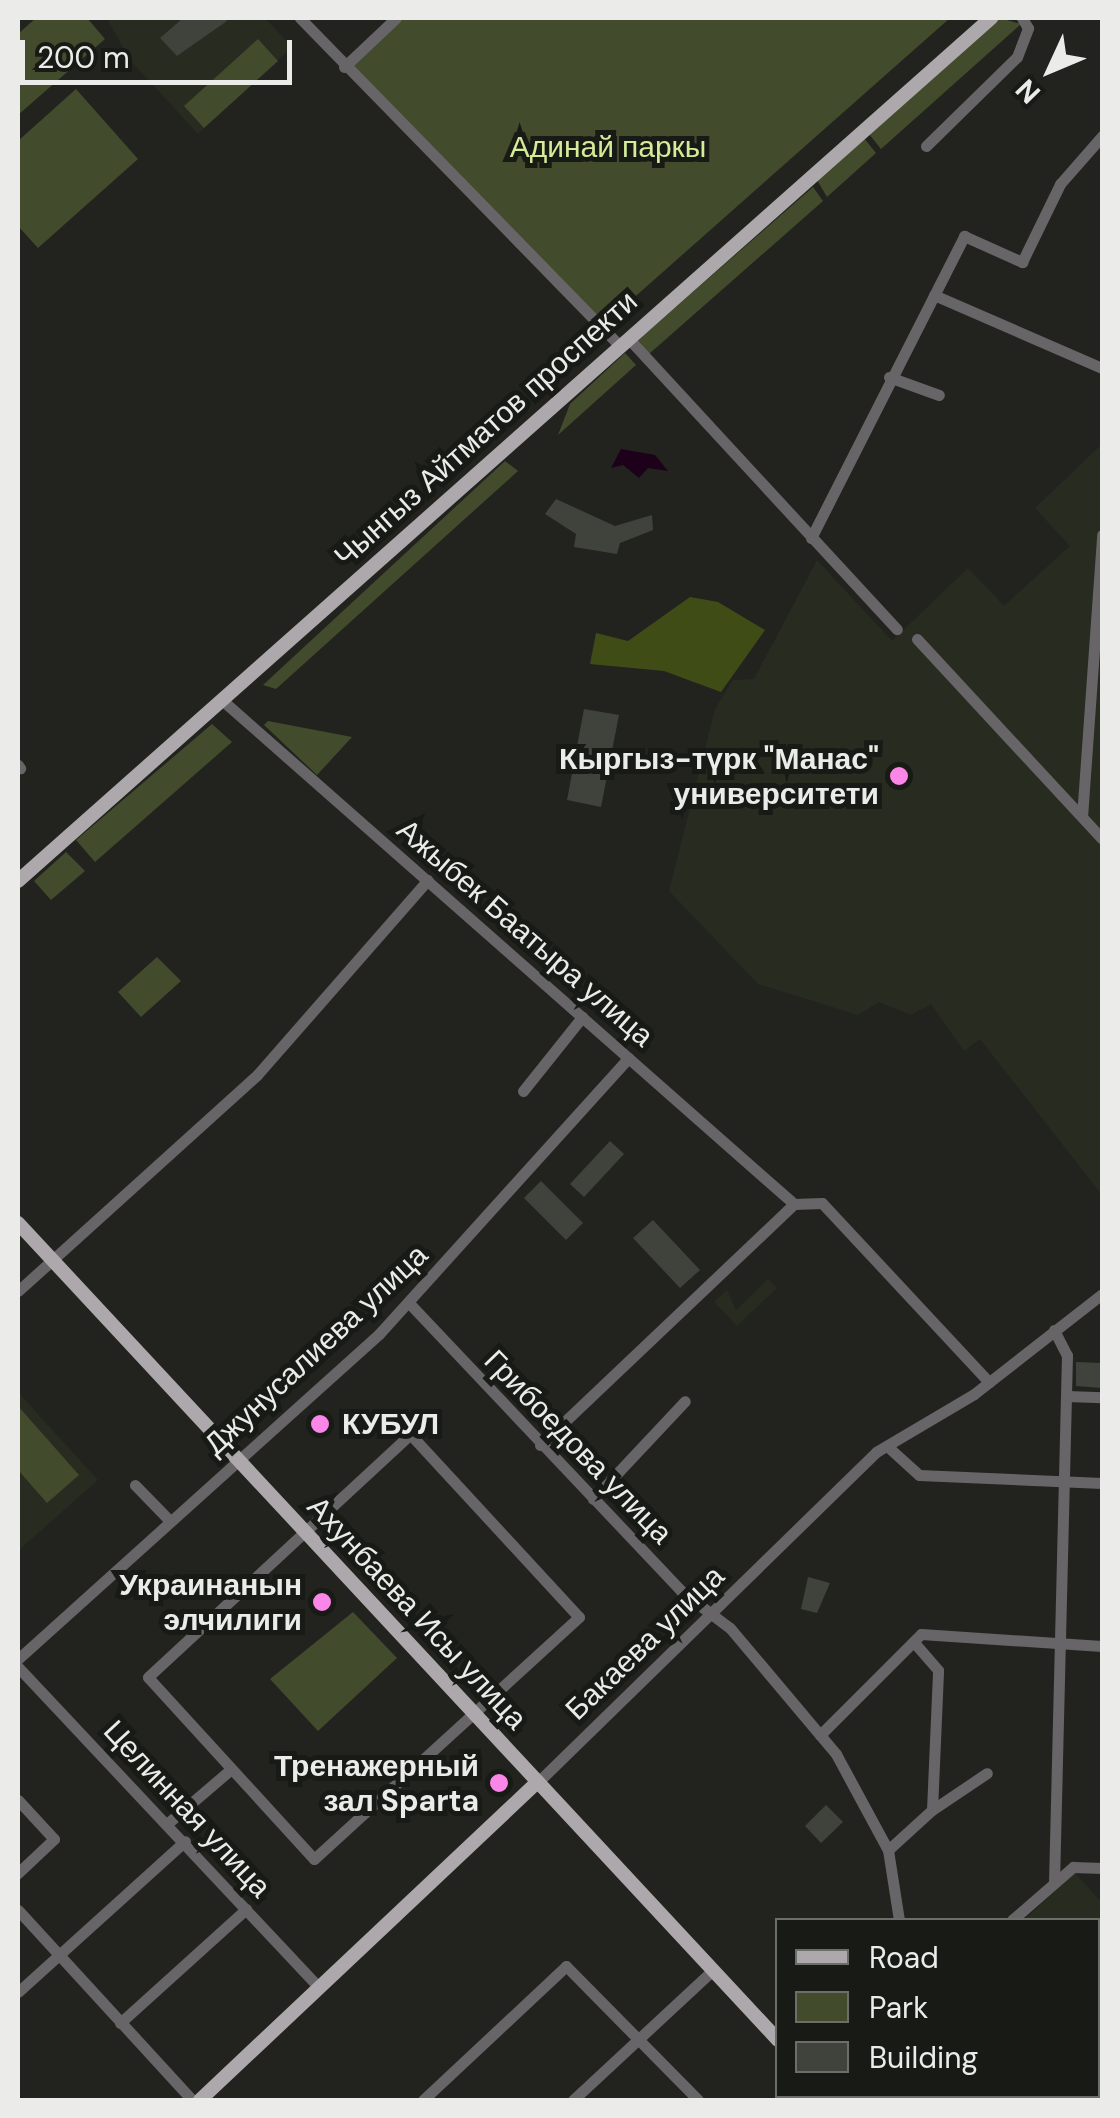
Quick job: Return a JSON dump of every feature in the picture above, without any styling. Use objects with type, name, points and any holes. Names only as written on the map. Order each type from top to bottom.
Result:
[{"type":"main road","name":"Чынгыз Айтматов проспекти","points":[[18,881],[992,18]]},
{"type":"main road","name":"Ахунбаева Исы улица","points":[[18,1223],[775,2037]]},
{"type":"main road","name":"Бакаева улица","points":[[200,2100],[538,1782]]},
{"type":"street","points":[[300,18],[344,67],[624,343],[897,629]]},
{"type":"street","points":[[344,67],[396,18]]},
{"type":"street","points":[[926,146],[1017,57],[1028,28],[1022,18]]},
{"type":"street","points":[[811,538],[964,236],[1022,262],[1060,184],[1102,136]]},
{"type":"street","points":[[934,295],[1102,368]]},
{"type":"street","points":[[890,377],[940,395]]},
{"type":"street","points":[[1082,817],[1102,535]]},
{"type":"street","points":[[917,639],[1102,839]]},
{"type":"street","name":"Ажыбек Баатыра улица","points":[[222,700],[794,1204]]},
{"type":"street","points":[[18,1291],[257,1075],[428,880]]},
{"type":"street","points":[[522,1091],[582,1017]]},
{"type":"street","name":"Джунусалиева улица","points":[[18,1658],[409,1303],[628,1058]]},
{"type":"street","points":[[540,1445],[794,1204],[822,1203],[989,1382]]},
{"type":"street","name":"Бакаева улица","points":[[538,1782],[887,1446],[989,1382],[1102,1294]]},
{"type":"street","name":"Грибоедова улица","points":[[409,1303],[540,1445],[714,1616],[820,1735],[888,1850],[899,1918]]},
{"type":"street","points":[[1054,1330],[1067,1355],[1054,1882]]},
{"type":"street","points":[[1067,1396],[1102,1397]]},
{"type":"street","points":[[593,1499],[685,1400]]},
{"type":"street","points":[[410,1434],[580,1617],[314,1860],[148,1677],[303,1532],[410,1434]]},
{"type":"street","points":[[887,1446],[919,1475],[1102,1483]]},
{"type":"street","points":[[135,1486],[169,1520]]},
{"type":"street","points":[[820,1735],[916,1645],[921,1634],[1102,1646]]},
{"type":"street","points":[[916,1645],[938,1670],[932,1810]]},
{"type":"street","name":"Целинная улица","points":[[18,1667],[319,1987]]},
{"type":"street","points":[[168,1823],[230,1770]]},
{"type":"street","points":[[888,1850],[932,1810],[987,1773]]},
{"type":"street","points":[[18,1800],[54,1839],[18,1873]]},
{"type":"street","points":[[18,1992],[185,1841]]},
{"type":"street","points":[[1014,1918],[1073,1866],[1102,1868]]},
{"type":"street","points":[[120,2023],[246,1909]]},
{"type":"street","points":[[18,1910],[192,2100]]},
{"type":"street","points":[[422,2100],[566,1966],[698,2100]]},
{"type":"street","points":[[572,2100],[713,1970]]},
{"type":"shaded area","points":[[107,18],[265,18],[292,47],[198,134],[129,59]]},
{"type":"shaded area","name":"Кыргыз-түрк \"Манас\" университети","points":[[1102,444],[1102,1195],[980,1039],[964,1051],[931,1004],[911,1015],[879,1002],[858,1015],[758,984],[669,891],[715,709],[733,680],[754,679],[817,560],[892,641],[968,568],[1004,606],[1070,546],[1035,508]]},
{"type":"shaded area","points":[[621,449],[655,455],[668,471],[648,468],[639,478],[623,465],[611,468]]},
{"type":"shaded area","points":[[768,1279],[777,1288],[737,1326],[714,1302],[727,1290],[736,1310]]},
{"type":"shaded area","points":[[18,1392],[98,1480],[18,1551]]},
{"type":"shaded area","points":[[1075,1873],[1102,1903],[1102,2100],[947,2100],[1100,2098],[1100,1918],[1026,1918]]},
{"type":"green space","points":[[36,18],[87,18],[105,39],[18,115],[18,34]]},
{"type":"green space","name":"Адинай паркы","points":[[401,18],[950,18],[603,325],[351,64]]},
{"type":"green space","points":[[1000,18],[1021,24],[881,149],[869,134]]},
{"type":"green space","points":[[258,39],[278,61],[204,128],[184,106]]},
{"type":"green space","points":[[76,89],[138,159],[38,248],[18,226],[18,141]]},
{"type":"green space","points":[[864,138],[876,153],[827,197],[817,180]]},
{"type":"green space","points":[[813,187],[823,201],[649,354],[637,341]]},
{"type":"green space","points":[[625,353],[636,365],[558,435],[570,404]]},
{"type":"green space","points":[[505,461],[518,471],[276,689],[263,685]]},
{"type":"green space","points":[[690,597],[718,602],[765,630],[721,692],[664,671],[590,664],[596,633],[628,641]]},
{"type":"green space","points":[[268,721],[352,737],[317,775],[264,725]]},
{"type":"green space","points":[[212,724],[232,742],[95,862],[76,840]]},
{"type":"green space","points":[[66,852],[85,871],[51,900],[34,881]]},
{"type":"green space","points":[[157,957],[181,981],[141,1017],[118,992]]},
{"type":"green space","points":[[18,1406],[79,1475],[47,1503],[18,1470]]},
{"type":"green space","points":[[353,1612],[397,1658],[318,1731],[270,1679]]},
{"type":"building","points":[[183,18],[227,21],[177,56],[160,38]]},
{"type":"building","points":[[556,499],[615,526],[652,515],[653,530],[620,543],[617,554],[574,547],[576,534],[545,514]]},
{"type":"building","points":[[584,709],[619,715],[601,807],[567,800]]},
{"type":"building","points":[[610,1141],[624,1154],[584,1197],[570,1184]]},
{"type":"building","points":[[541,1181],[583,1223],[566,1240],[524,1198]]},
{"type":"building","points":[[653,1220],[700,1270],[680,1288],[633,1238]]},
{"type":"building","points":[[1076,1362],[1102,1363],[1102,1388],[1076,1386]]},
{"type":"building","points":[[808,1577],[830,1583],[817,1613],[801,1609]]},
{"type":"building","points":[[826,1805],[843,1822],[821,1843],[805,1826]]},
{"type":"place","name":"Кыргыз-түрк \"Манас\" университети","points":[[899,776]]},
{"type":"place","name":"КУБУЛ","points":[[320,1424]]},
{"type":"place","name":"Украинанын элчилиги","points":[[322,1602]]},
{"type":"place","name":"Тренажерный зал Sparta","points":[[499,1783]]}]
